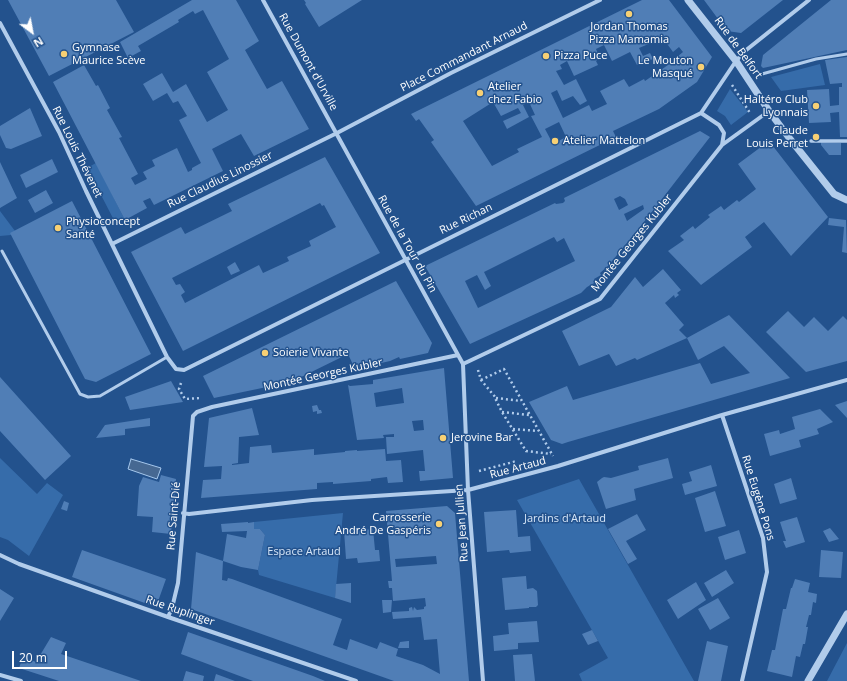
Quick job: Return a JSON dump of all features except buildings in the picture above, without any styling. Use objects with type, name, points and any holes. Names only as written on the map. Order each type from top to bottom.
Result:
[{"type":"street","name":"Rue Dumont d'Urville","points":[[263,0],[337,133]]},
{"type":"street","name":"Place Commandant Arnaud","points":[[337,133],[451,73],[600,0]]},
{"type":"street","name":"Rue de Belfort","points":[[688,0],[736,61],[769,111],[834,194],[847,200]]},
{"type":"street","name":"Rue Richan","points":[[184,370],[701,113],[736,61],[809,0]]},
{"type":"street","name":"Rue Louis Thévenet","points":[[0,24],[59,132],[86,192],[167,357],[176,369],[184,370]]},
{"type":"street","name":"Montée Georges Kubler","points":[[463,364],[600,299],[722,145],[769,111]]},
{"type":"street","points":[[701,113],[719,125],[724,134],[722,145]]},
{"type":"street","name":"Rue Claudius Linossier","points":[[112,244],[337,133]]},
{"type":"street","name":"Rue de la Tour du Pin","points":[[337,133],[463,364]]},
{"type":"street","points":[[811,141],[847,141]]},
{"type":"street","name":"Montée Georges Kubler","points":[[193,416],[197,412],[204,409],[458,355]]},
{"type":"street","name":"Rue Jean Jullien","points":[[463,364],[468,490],[483,681]]},
{"type":"street","name":"Rue Artaud","points":[[183,513],[190,514],[312,500],[468,490],[558,466],[722,415],[847,380]]},
{"type":"street","name":"Rue Eugène Pons","points":[[722,415],[763,538],[767,572],[742,681]]},
{"type":"street","name":"Rue Saint-Dié","points":[[168,617],[172,608],[178,583],[183,513],[193,416]]},
{"type":"street","name":"Rue Ruplinger","points":[[0,555],[19,564],[168,617],[356,681]]},
{"type":"street","points":[[808,681],[847,614]]},
{"type":"street","points":[[0,675],[21,681]]},
{"type":"lane","points":[[762,74],[816,59],[847,54]]},
{"type":"lane","points":[[2,250],[80,394],[88,397],[100,396],[167,357]]},
{"type":"path","points":[[731,83],[749,112],[746,115]]},
{"type":"path","points":[[483,367],[478,370],[481,380],[496,398],[502,412],[526,451],[551,454]]},
{"type":"path","points":[[481,380],[504,369],[558,466]]},
{"type":"path","points":[[181,382],[179,389],[185,400],[203,397]]},
{"type":"path","points":[[496,398],[522,401]]},
{"type":"path","points":[[502,412],[529,415]]},
{"type":"path","points":[[513,429],[538,430]]},
{"type":"path","points":[[476,471],[517,461]]},
{"type":"green space","points":[[820,64],[825,85],[781,91],[771,77]]},
{"type":"green space","points":[[730,89],[748,112],[731,125],[725,116],[717,111]]},
{"type":"green space","points":[[96,163],[125,220],[116,224],[87,168]]},
{"type":"green space","points":[[0,211],[15,231],[11,235],[0,236]]},
{"type":"green space","points":[[0,458],[37,494],[47,483],[63,495],[29,556],[8,540],[0,537]]},
{"type":"green space","name":"Jardins d'Artaud","points":[[579,479],[694,681],[582,681],[579,674],[608,658],[517,500]]},
{"type":"green space","name":"Espace Artaud","points":[[343,513],[335,598],[259,575],[258,570],[265,535],[260,529],[254,529],[254,522]]},
{"type":"green space","points":[[847,643],[847,681],[827,681]]},
{"type":"shaded area","points":[[131,459],[161,468],[157,479],[128,469]]},
{"type":"place","name":"Jordan Thomas Pizza Mamamia","points":[[629,14]]},
{"type":"place","name":"Gymnase Maurice Scève","points":[[64,54]]},
{"type":"place","name":"Pizza Puce","points":[[546,56]]},
{"type":"place","name":"Le Mouton Masqué","points":[[701,67]]},
{"type":"place","name":"Atelier chez Fabio","points":[[480,93]]},
{"type":"place","name":"Haltéro Club Lyonnais","points":[[816,106]]},
{"type":"place","name":"Claude Louis Perret","points":[[816,137]]},
{"type":"place","name":"Atelier Mattelon","points":[[555,141]]},
{"type":"place","name":"Physioconcept Santé","points":[[58,228]]},
{"type":"place","name":"Soierie Vivante","points":[[265,353]]},
{"type":"place","name":"Jerovine Bar","points":[[443,438]]},
{"type":"place","name":"Carrosserie André De Gaspéris","points":[[439,524]]}]
